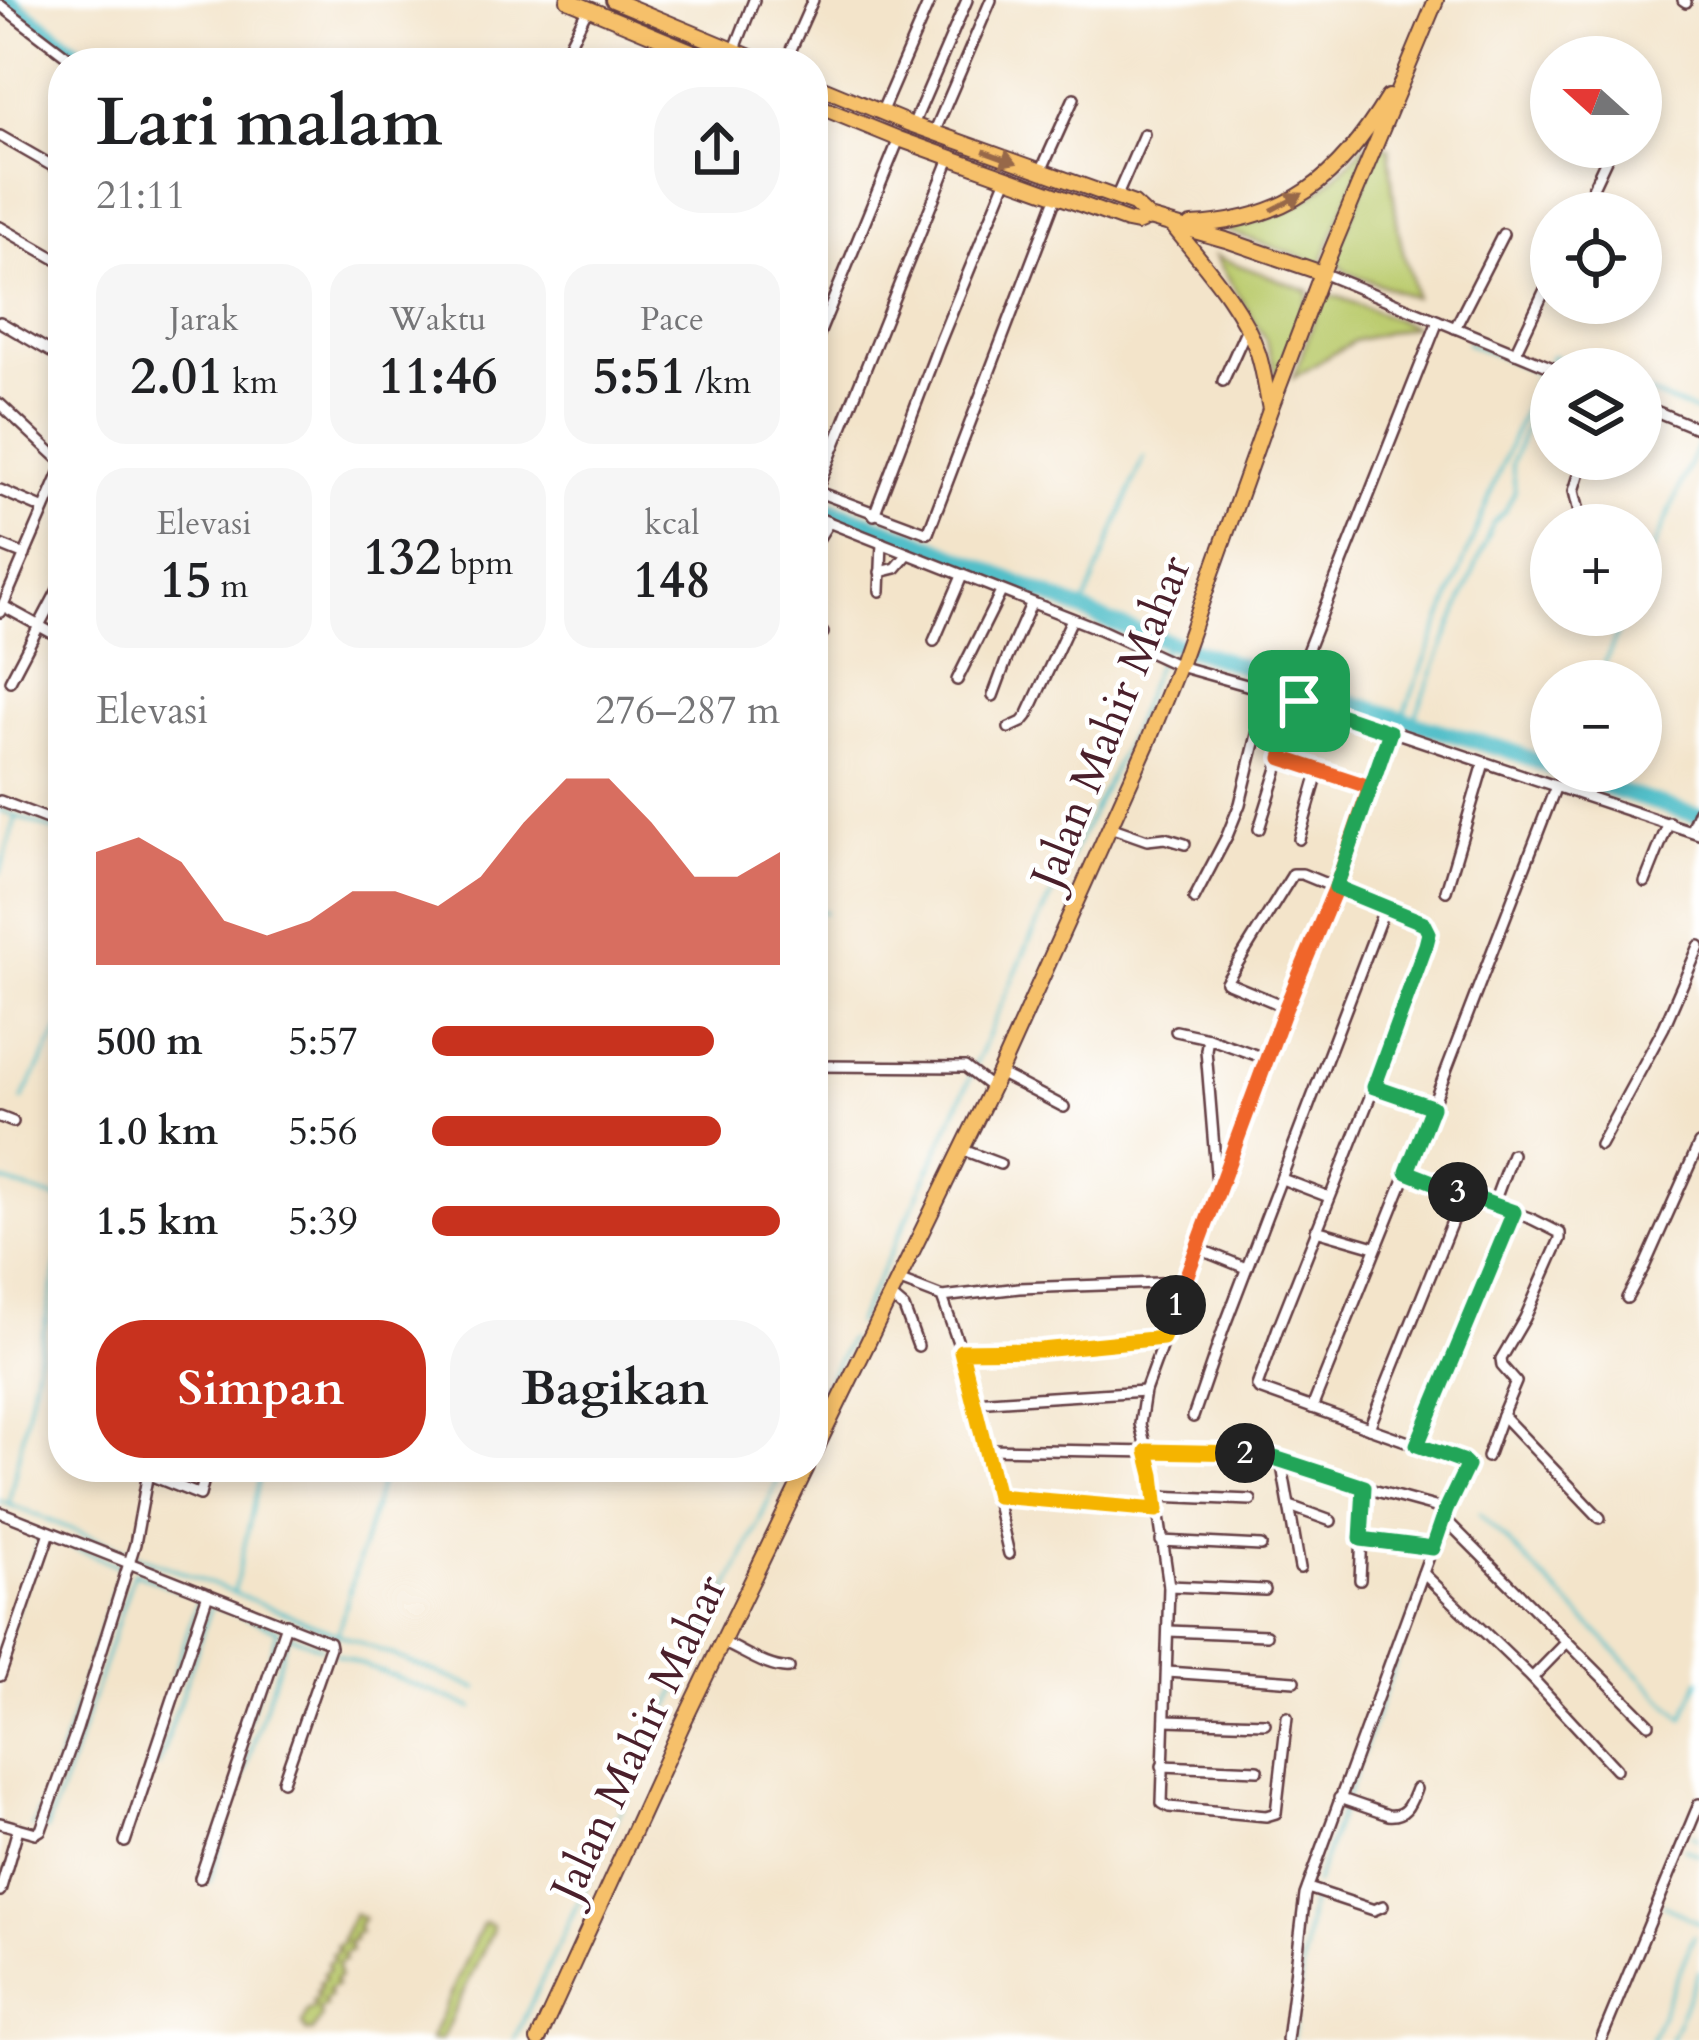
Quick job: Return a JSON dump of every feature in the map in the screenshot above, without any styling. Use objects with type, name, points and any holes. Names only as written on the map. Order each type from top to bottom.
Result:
[{"type":"highway","points":[[568,0],[683,48]]},
{"type":"highway","points":[[613,0],[733,48]]},
{"type":"highway","name":"Jalan Mahir Mahar","points":[[828,1425],[996,1081],[1180,663],[1322,273],[1436,0]]},
{"type":"highway","points":[[1173,226],[1254,216],[1302,195],[1327,175],[1363,133],[1411,58]]},
{"type":"highway","points":[[828,90],[1117,198],[1149,218],[1322,273]]},
{"type":"highway","points":[[828,110],[1132,223],[1149,218]]},
{"type":"highway","points":[[1173,226],[1247,328],[1259,356],[1270,410]]},
{"type":"highway","name":"Jalan Mahir Mahar","points":[[538,2040],[800,1482]]},
{"type":"street","points":[[735,48],[754,0]]},
{"type":"street","points":[[792,48],[813,0]]},
{"type":"street","points":[[881,112],[930,0]]},
{"type":"street","points":[[913,125],[967,0]]},
{"type":"street","points":[[934,133],[991,0]]},
{"type":"street","points":[[0,4],[57,48]]},
{"type":"street","points":[[568,48],[588,8]]},
{"type":"street","points":[[1041,171],[1074,98]]},
{"type":"street","points":[[1117,198],[1144,134]]},
{"type":"street","points":[[0,136],[48,163]]},
{"type":"street","points":[[828,312],[899,139]]},
{"type":"street","points":[[828,459],[950,158]]},
{"type":"street","points":[[874,515],[1007,178]]},
{"type":"street","points":[[828,496],[928,532],[1057,195]]},
{"type":"street","points":[[0,226],[48,254]]},
{"type":"street","points":[[1455,328],[1503,233]]},
{"type":"street","points":[[1322,273],[1530,359]]},
{"type":"street","points":[[1515,353],[1530,321]]},
{"type":"street","points":[[0,322],[48,349]]},
{"type":"street","points":[[1259,829],[1282,758],[1298,674],[1438,322]]},
{"type":"street","points":[[1223,381],[1247,328]]},
{"type":"street","points":[[0,404],[48,450]]},
{"type":"street","points":[[1662,414],[1699,429]]},
{"type":"street","points":[[0,490],[44,509]]},
{"type":"street","points":[[48,500],[2,603],[48,631]]},
{"type":"street","points":[[829,522],[1180,663],[1293,696],[1530,778]]},
{"type":"street","points":[[880,591],[882,543]]},
{"type":"street","points":[[0,545],[25,555]]},
{"type":"street","points":[[880,572],[896,568],[908,554]]},
{"type":"street","points":[[934,641],[962,576]]},
{"type":"street","points":[[957,680],[1001,592]]},
{"type":"street","points":[[993,696],[1031,604]]},
{"type":"street","points":[[10,681],[48,609]]},
{"type":"street","points":[[1009,728],[1027,716],[1072,620]]},
{"type":"street","points":[[1194,899],[1240,805],[1268,690]]},
{"type":"street","points":[[1287,1717],[1276,1814],[1163,1805],[1168,1586],[1140,1424],[1145,1391],[1163,1338],[1286,1007],[1336,887],[1390,732]]},
{"type":"street","points":[[1282,758],[1370,787]]},
{"type":"street","points":[[1446,891],[1484,763]]},
{"type":"street","points":[[1299,839],[1319,770]]},
{"type":"street","points":[[1312,1408],[1554,792]]},
{"type":"street","points":[[1575,792],[1695,829],[1699,810]]},
{"type":"street","points":[[0,801],[48,819]]},
{"type":"street","points":[[1646,882],[1669,822]]},
{"type":"street","points":[[1110,826],[1147,840],[1165,838],[1185,844]]},
{"type":"street","points":[[1286,1007],[1228,985],[1227,979],[1293,874],[1336,887],[1427,928],[1426,945],[1374,1087],[1257,1386],[1467,1466],[1307,1888],[1287,2040]]},
{"type":"street","points":[[1193,1417],[1385,907]]},
{"type":"street","points":[[1600,1145],[1664,1027],[1699,946]]},
{"type":"street","points":[[1176,1031],[1267,1059]]},
{"type":"street","points":[[1208,1038],[1218,1192]]},
{"type":"street","points":[[828,1066],[965,1067],[1064,1107]]},
{"type":"street","points":[[1374,1087],[1432,1107]]},
{"type":"street","points":[[0,1117],[13,1122]]},
{"type":"street","points":[[1627,1298],[1699,1144]]},
{"type":"street","points":[[963,1150],[1000,1164]]},
{"type":"street","points":[[1493,1204],[1512,1154]]},
{"type":"street","points":[[1407,1172],[1555,1229],[1561,1236],[1501,1359],[1516,1382],[1487,1457]]},
{"type":"street","points":[[1282,1179],[1329,1197]]},
{"type":"street","points":[[1370,1428],[1463,1194]]},
{"type":"street","points":[[1417,1445],[1514,1212]]},
{"type":"street","points":[[1316,1230],[1376,1247]]},
{"type":"street","points":[[1199,1249],[1246,1268]]},
{"type":"street","points":[[898,1280],[942,1298],[1018,1288],[1186,1282]]},
{"type":"street","points":[[890,1296],[904,1308],[918,1346]]},
{"type":"street","points":[[942,1298],[961,1351],[1009,1554]]},
{"type":"street","points":[[961,1351],[1041,1350],[1163,1338]]},
{"type":"street","points":[[973,1402],[1145,1391]]},
{"type":"street","points":[[1502,1414],[1600,1518]]},
{"type":"street","points":[[984,1449],[1254,1454],[1445,1514],[1649,1724]]},
{"type":"street","points":[[1281,1460],[1300,1568]]},
{"type":"street","points":[[0,1823],[36,1833],[41,1830],[131,1557],[146,1482]]},
{"type":"street","points":[[173,1482],[200,1495],[203,1482]]},
{"type":"street","points":[[1360,1580],[1364,1487]]},
{"type":"street","points":[[997,1496],[1157,1510]]},
{"type":"street","points":[[1156,1496],[1251,1500]]},
{"type":"street","points":[[1289,1506],[1331,1522]]},
{"type":"street","points":[[0,1512],[131,1557],[208,1594],[326,1640],[331,1647],[284,1781]]},
{"type":"street","points":[[0,1676],[50,1532]]},
{"type":"street","points":[[1361,1539],[1433,1548]]},
{"type":"street","points":[[1161,1541],[1261,1546]]},
{"type":"street","points":[[1423,1573],[1532,1678],[1616,1768]]},
{"type":"street","points":[[1168,1586],[1265,1590]]},
{"type":"street","points":[[125,1842],[208,1594]]},
{"type":"street","points":[[200,1878],[286,1624]]},
{"type":"street","points":[[1169,1631],[1266,1635]]},
{"type":"street","points":[[1532,1678],[1567,1642]]},
{"type":"street","points":[[724,1643],[771,1666],[789,1668]]},
{"type":"street","points":[[1167,1672],[1295,1681]]},
{"type":"street","points":[[1165,1720],[1265,1723]]},
{"type":"street","points":[[1162,1766],[1258,1770]]},
{"type":"street","points":[[1340,1798],[1396,1816],[1407,1809],[1416,1790]]},
{"type":"street","points":[[1600,2040],[1699,1804]]},
{"type":"street","points":[[0,1891],[18,1828]]},
{"type":"street","points":[[1307,1888],[1374,1910],[1383,1906]]},
{"type":"green space","points":[[1369,145],[1321,264],[1227,231],[1288,210],[1335,177]]},
{"type":"green space","points":[[1389,147],[1398,226],[1414,298],[1345,271],[1335,259],[1379,148]]},
{"type":"green space","points":[[1215,256],[1309,291],[1279,380],[1265,339]]},
{"type":"green space","points":[[1327,296],[1413,326],[1354,341],[1293,378],[1321,301]]},
{"type":"green space","points":[[354,1913],[364,1918],[357,1926],[360,1932],[348,1942],[351,1950],[338,1963],[336,1985],[328,1990],[330,1997],[319,2009],[321,2017],[313,2032],[307,2032],[302,2024],[308,2010],[315,2007],[312,2001],[318,1997],[319,1982],[325,1979],[327,1963],[334,1960],[331,1954],[338,1951],[336,1945],[343,1942]]},
{"type":"green space","points":[[482,1924],[492,1925],[492,1931],[441,2040],[430,2040]]},
{"type":"waterway","points":[[7,0],[73,48]]},
{"type":"waterway","points":[[1466,343],[1530,370]]},
{"type":"waterway","points":[[1402,719],[1530,393]]},
{"type":"waterway","points":[[1662,398],[1699,413]]},
{"type":"waterway","points":[[1413,722],[1493,523],[1515,491],[1512,463],[1530,415]]},
{"type":"waterway","points":[[1662,424],[1699,439]]},
{"type":"waterway","points":[[1662,529],[1699,443]]},
{"type":"waterway","points":[[1082,610],[1144,457]]},
{"type":"waterway","points":[[828,508],[916,539],[1112,623],[1530,759]]},
{"type":"waterway","points":[[1606,660],[1616,636]]},
{"type":"waterway","points":[[974,1067],[1125,746],[1166,642]]},
{"type":"waterway","points":[[1204,659],[1288,686]]},
{"type":"waterway","points":[[1297,689],[1456,738],[1600,791],[1689,812]]},
{"type":"waterway","points":[[1620,792],[1699,816]]},
{"type":"waterway","points":[[0,810],[48,828]]},
{"type":"waterway","points":[[0,873],[16,818]]},
{"type":"waterway","points":[[22,1100],[48,1051]]},
{"type":"waterway","points":[[856,1324],[971,1075]]},
{"type":"waterway","points":[[0,1180],[48,1196]]},
{"type":"waterway","points":[[9,1502],[48,1310]]},
{"type":"waterway","points":[[828,1381],[849,1339]]},
{"type":"waterway","points":[[234,1592],[259,1482]]},
{"type":"waterway","points":[[338,1632],[381,1482]]},
{"type":"waterway","points":[[514,2040],[777,1482]]},
{"type":"waterway","points":[[0,1501],[478,1689]]},
{"type":"waterway","points":[[1479,1513],[1683,1719],[1699,1680]]},
{"type":"waterway","points":[[1428,1544],[1440,1514]]},
{"type":"waterway","points":[[0,1518],[41,1534],[0,1658]]},
{"type":"waterway","points":[[55,1540],[120,1566]]},
{"type":"waterway","points":[[32,1827],[50,1786],[121,1567]]},
{"type":"waterway","points":[[134,1572],[199,1599]]},
{"type":"waterway","points":[[46,1830],[134,1572]]},
{"type":"waterway","points":[[1315,1884],[1422,1589]]},
{"type":"waterway","points":[[161,1715],[197,1602]]},
{"type":"waterway","points":[[158,1766],[212,1604]]},
{"type":"waterway","points":[[213,1605],[277,1630]]},
{"type":"waterway","points":[[247,1724],[278,1630]]},
{"type":"waterway","points":[[209,1882],[288,1635]]},
{"type":"waterway","points":[[290,1635],[322,1648]]},
{"type":"waterway","points":[[336,1654],[473,1708]]},
{"type":"waterway","points":[[1692,1835],[1699,1839]]},
{"type":"waterway","points":[[1684,1848],[1699,1855]]},
{"type":"waterway","points":[[1292,2040],[1312,1893]]},
{"type":"waterway","points":[[1664,1905],[1699,1923]]},
{"type":"waterway","points":[[1651,2040],[1694,1936]]},
{"type":"waterway","points":[[1670,2040],[1699,1971]]},
{"type":"route","points":[[1299,701],[1390,732],[1336,887],[1424,923],[1429,933],[1374,1087],[1432,1107],[1407,1172],[1514,1212],[1417,1445],[1467,1466],[1433,1548],[1361,1539],[1364,1487],[1258,1454],[1147,1451],[1157,1510],[997,1496],[961,1351],[1041,1350],[1163,1338],[1370,787],[1282,758],[1299,701]]}]
